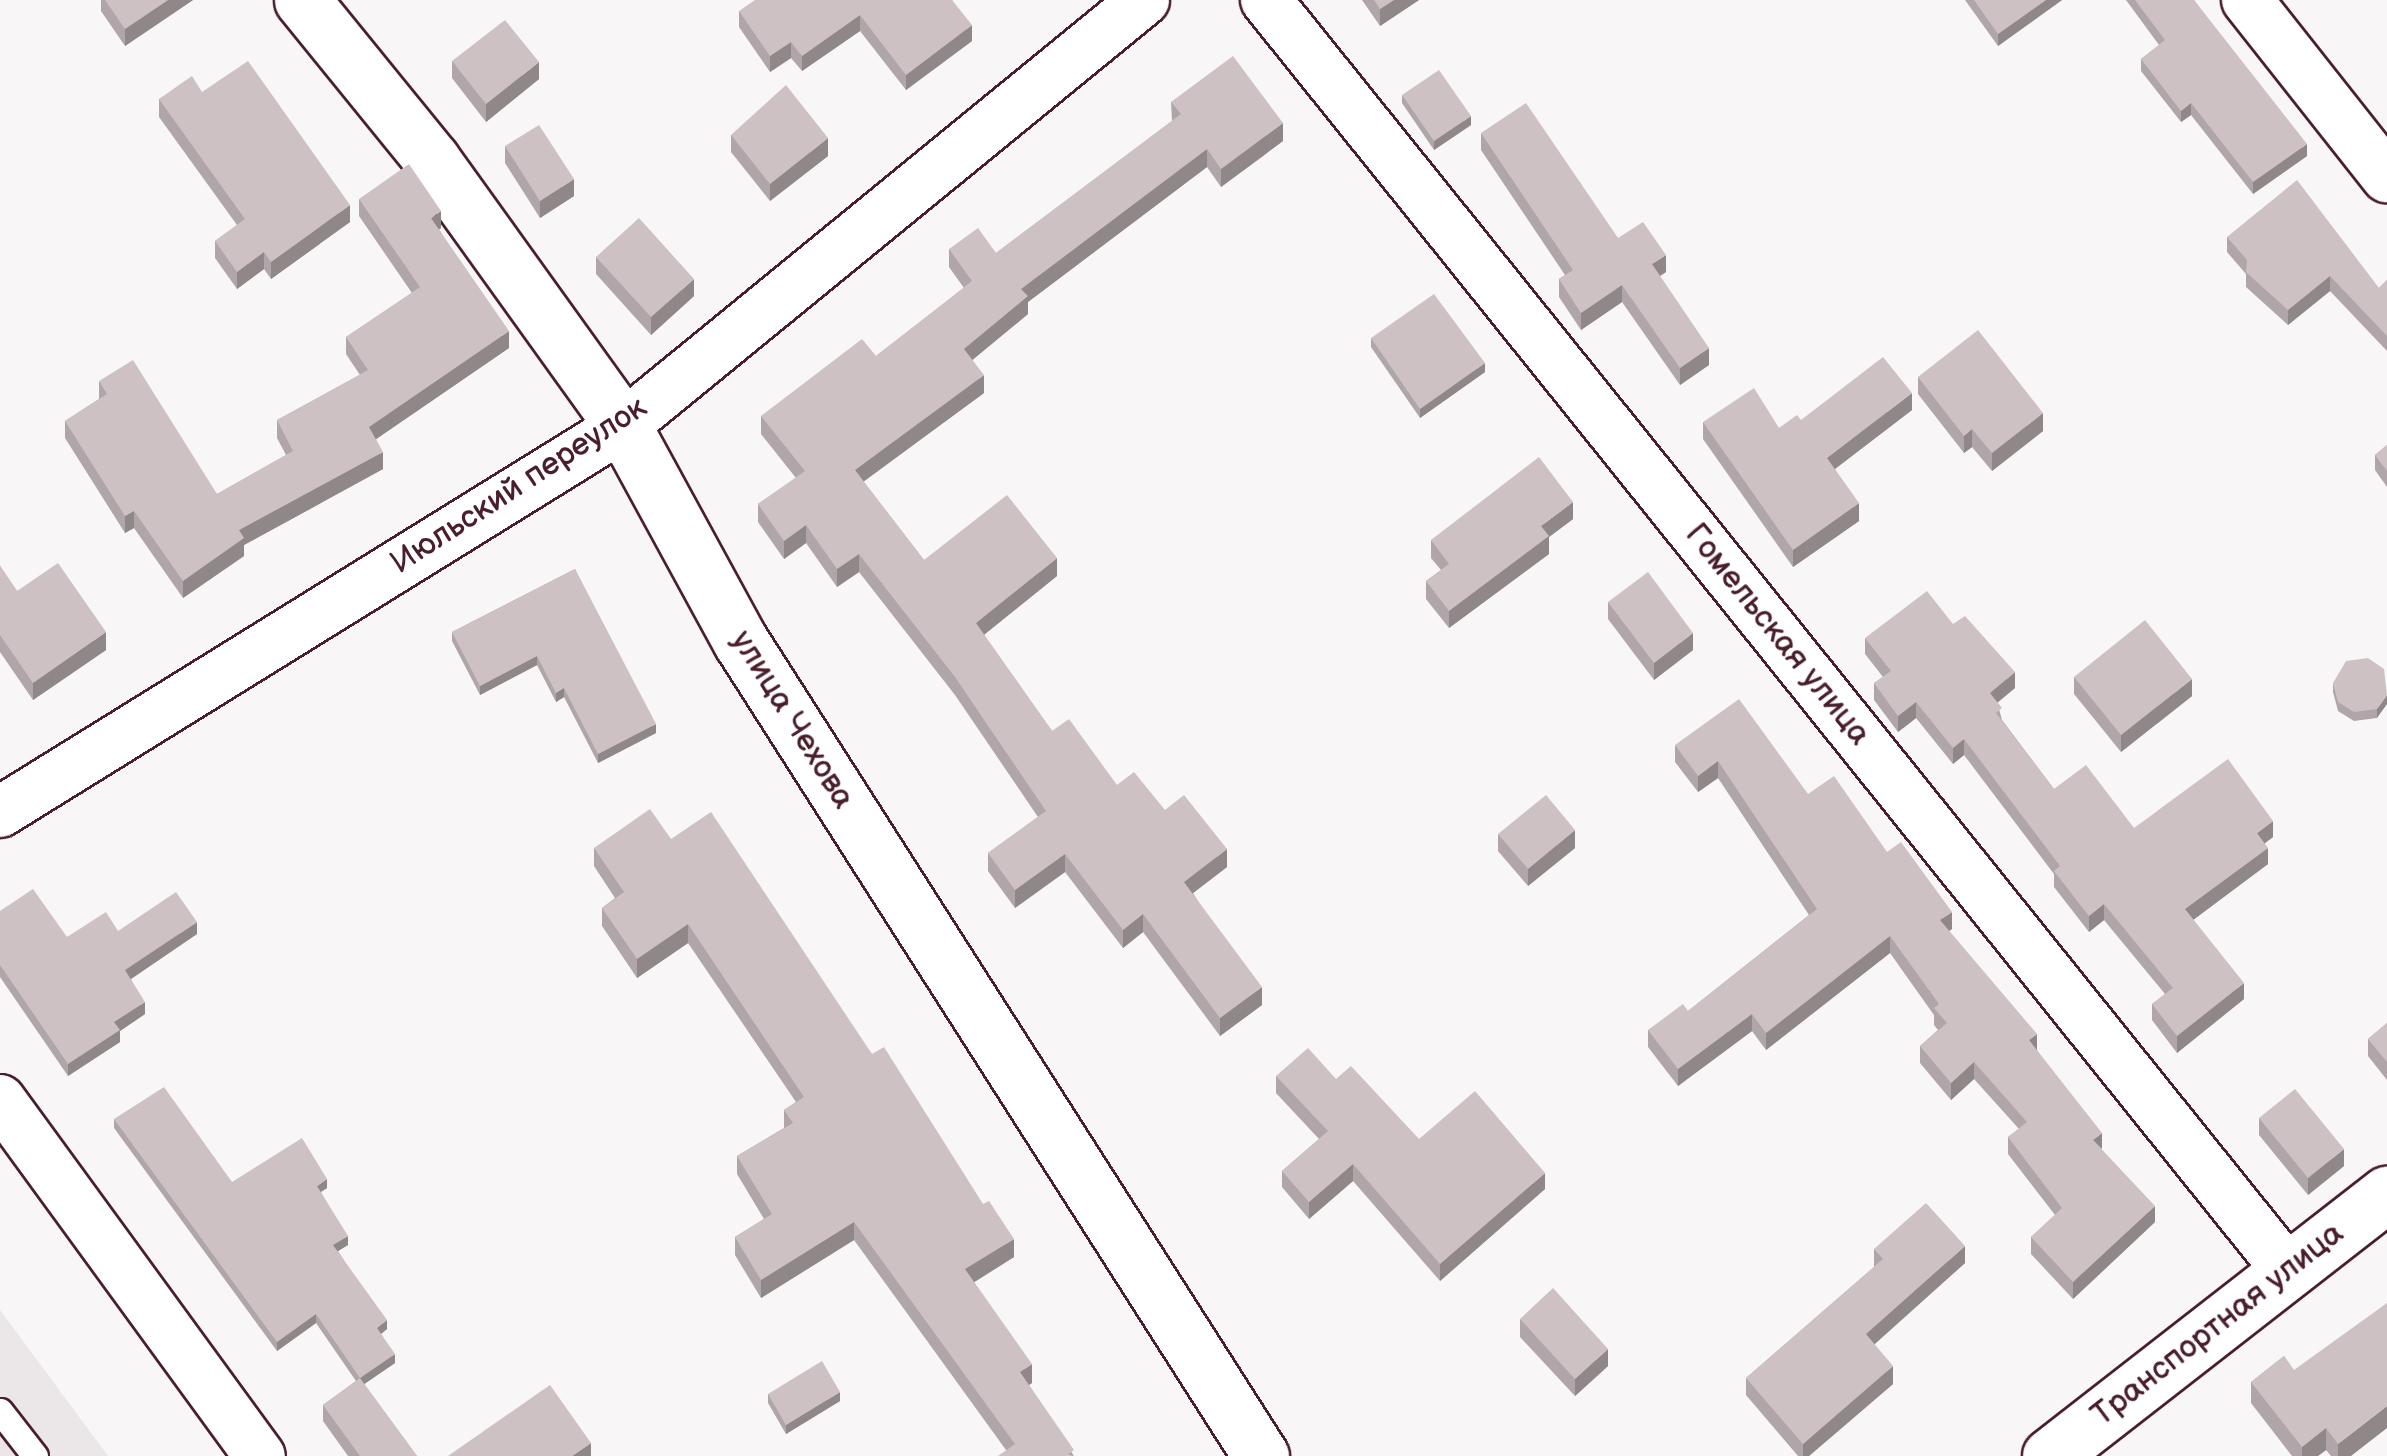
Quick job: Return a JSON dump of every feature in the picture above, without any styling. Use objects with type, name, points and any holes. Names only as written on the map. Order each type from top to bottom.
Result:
[{"type":"street","name":"улица Чехова","points":[[302,0],[432,160],[622,426],[741,642],[1260,1456]]},
{"type":"street","name":"Июльский переулок","points":[[0,812],[622,426],[1144,0]]},
{"type":"street","name":"Гомельская улица","points":[[1266,0],[2288,1271]]},
{"type":"street","points":[[2247,0],[2387,177]]},
{"type":"street","points":[[0,1100],[260,1456]]},
{"type":"street","name":"Транспортная улица","points":[[2050,1456],[2387,1194]]},
{"type":"lane","points":[[0,1410],[34,1456]]},
{"type":"shaded area","points":[[0,1310],[108,1456],[0,1456]]},
{"type":"building","points":[[105,0],[168,0],[125,29]]},
{"type":"building","points":[[755,0],[952,0],[972,25],[906,75],[860,15],[802,56],[791,42],[770,56],[739,11]]},
{"type":"building","points":[[1374,0],[1394,0],[1380,9]]},
{"type":"building","points":[[1974,0],[2046,0],[1998,34]]},
{"type":"building","points":[[2135,0],[2194,0],[2307,144],[2253,182],[2191,103],[2181,111],[2141,59],[2165,40]]},
{"type":"building","points":[[505,20],[539,62],[486,104],[452,61]]},
{"type":"building","points":[[1233,56],[1283,123],[1221,169],[1207,149],[1021,289],[1028,296],[964,349],[984,375],[855,470],[924,560],[1007,495],[1057,558],[976,623],[1052,731],[1069,719],[1117,785],[1134,772],[1165,810],[1184,795],[1227,849],[1184,882],[1262,987],[1220,1018],[1143,914],[1123,930],[1065,854],[1015,890],[988,853],[1046,811],[955,677],[859,554],[837,569],[806,525],[784,541],[758,504],[805,471],[761,416],[862,339],[876,356],[972,281],[949,249],[978,228],[996,253],[1181,114],[1171,102]]},
{"type":"building","points":[[248,61],[350,205],[271,262],[264,252],[237,272],[215,241],[245,219],[159,99],[192,76],[202,92]]},
{"type":"building","points":[[1439,70],[1471,116],[1434,141],[1402,95]]},
{"type":"building","points":[[786,85],[828,138],[770,184],[731,135]]},
{"type":"building","points":[[1526,103],[1618,238],[1643,222],[1666,255],[1652,264],[1709,348],[1680,368],[1622,285],[1581,313],[1559,279],[1573,270],[1481,133]]},
{"type":"building","points":[[539,125],[574,179],[540,201],[505,146]]},
{"type":"building","points":[[409,164],[441,211],[431,218],[509,331],[369,427],[383,452],[239,530],[244,538],[183,581],[134,511],[125,516],[65,421],[107,394],[99,381],[133,360],[217,494],[293,451],[277,420],[368,370],[346,337],[420,287],[359,199]]},
{"type":"building","points":[[2297,180],[2379,288],[2387,280],[2387,336],[2330,276],[2288,310],[2246,272],[2247,260],[2227,237]]},
{"type":"building","points":[[639,218],[694,279],[651,317],[596,257]]},
{"type":"building","points":[[1434,294],[1485,363],[1420,409],[1371,338]]},
{"type":"building","points":[[1978,330],[2043,413],[1992,453],[1972,429],[1964,436],[1918,377]]},
{"type":"building","points":[[1883,357],[1912,393],[1827,458],[1859,503],[1793,550],[1703,422],[1754,388],[1779,428],[1797,415],[1801,420]]},
{"type":"building","points":[[2387,445],[2387,471],[2375,455]]},
{"type":"building","points":[[1539,457],[1573,502],[1541,526],[1549,536],[1449,611],[1426,581],[1449,564],[1431,540]]},
{"type":"building","points":[[58,563],[106,632],[33,683],[0,635],[0,566],[17,591]]},
{"type":"building","points":[[575,569],[656,724],[598,754],[564,688],[556,693],[537,656],[480,686],[452,632]]},
{"type":"building","points":[[1648,572],[1693,633],[1654,663],[1608,602]]},
{"type":"building","points":[[1927,591],[1953,624],[1965,616],[2015,672],[1990,693],[2002,708],[1996,713],[2054,789],[2086,765],[2134,828],[2228,759],[2273,821],[2257,833],[2268,848],[2185,909],[2244,983],[2177,1036],[2152,1004],[2173,988],[2104,904],[2089,916],[2054,871],[2060,866],[1964,739],[1953,748],[1916,702],[1898,716],[1874,683],[1891,671],[1865,638]]},
{"type":"building","points":[[2145,620],[2192,679],[2121,735],[2074,677]]},
{"type":"building","points":[[2368,658],[2384,669],[2387,695],[2377,709],[2354,712],[2338,702],[2333,683],[2346,661]]},
{"type":"building","points":[[1739,699],[1808,794],[1834,776],[1887,852],[1901,842],[1952,912],[1940,920],[2037,1034],[2029,1040],[2102,1133],[2093,1140],[2155,1206],[2073,1282],[2031,1237],[2062,1208],[2008,1137],[2027,1122],[1974,1062],[1951,1083],[1920,1046],[1947,1023],[1934,1008],[1939,1004],[1890,936],[1766,1033],[1752,1014],[1678,1069],[1648,1030],[1683,1004],[1688,1011],[1817,909],[1718,761],[1698,776],[1675,745]]},
{"type":"building","points":[[1546,795],[1575,830],[1528,869],[1498,834]]},
{"type":"building","points":[[650,809],[671,839],[711,812],[872,1054],[884,1047],[983,1204],[989,1201],[1014,1239],[965,1269],[1032,1364],[1020,1372],[1074,1450],[1066,1456],[998,1456],[1015,1444],[854,1222],[761,1280],[735,1237],[772,1214],[737,1156],[793,1123],[784,1110],[804,1097],[688,924],[637,959],[602,908],[624,892],[594,848]]},
{"type":"building","points":[[33,889],[67,937],[106,912],[118,931],[176,892],[197,922],[125,970],[145,1002],[114,1022],[120,1030],[68,1064],[0,965],[0,911]]},
{"type":"building","points":[[2387,1023],[2387,1062],[2368,1039]]},
{"type":"building","points":[[1308,1048],[1336,1079],[1351,1066],[1419,1139],[1475,1091],[1545,1173],[1440,1264],[1353,1164],[1309,1202],[1282,1171],[1328,1131],[1276,1076]]},
{"type":"building","points":[[164,1087],[232,1182],[302,1138],[327,1179],[317,1186],[348,1236],[333,1245],[387,1320],[377,1328],[395,1354],[360,1378],[316,1314],[277,1342],[114,1119]]},
{"type":"building","points":[[2295,1089],[2344,1149],[2308,1178],[2259,1118]]},
{"type":"building","points":[[1926,1203],[1965,1246],[1866,1334],[1893,1366],[1803,1444],[1746,1378],[1883,1259],[1874,1249]]},
{"type":"building","points":[[1553,1288],[1608,1349],[1575,1379],[1520,1319]]},
{"type":"building","points":[[2387,1303],[2387,1406],[2338,1444],[2326,1428],[2302,1447],[2251,1382],[2284,1356],[2294,1370]]},
{"type":"building","points":[[822,1361],[840,1392],[786,1425],[768,1394]]},
{"type":"building","points":[[360,1378],[417,1456],[360,1456],[323,1405]]},
{"type":"building","points":[[550,1385],[591,1443],[572,1456],[448,1456]]}]
